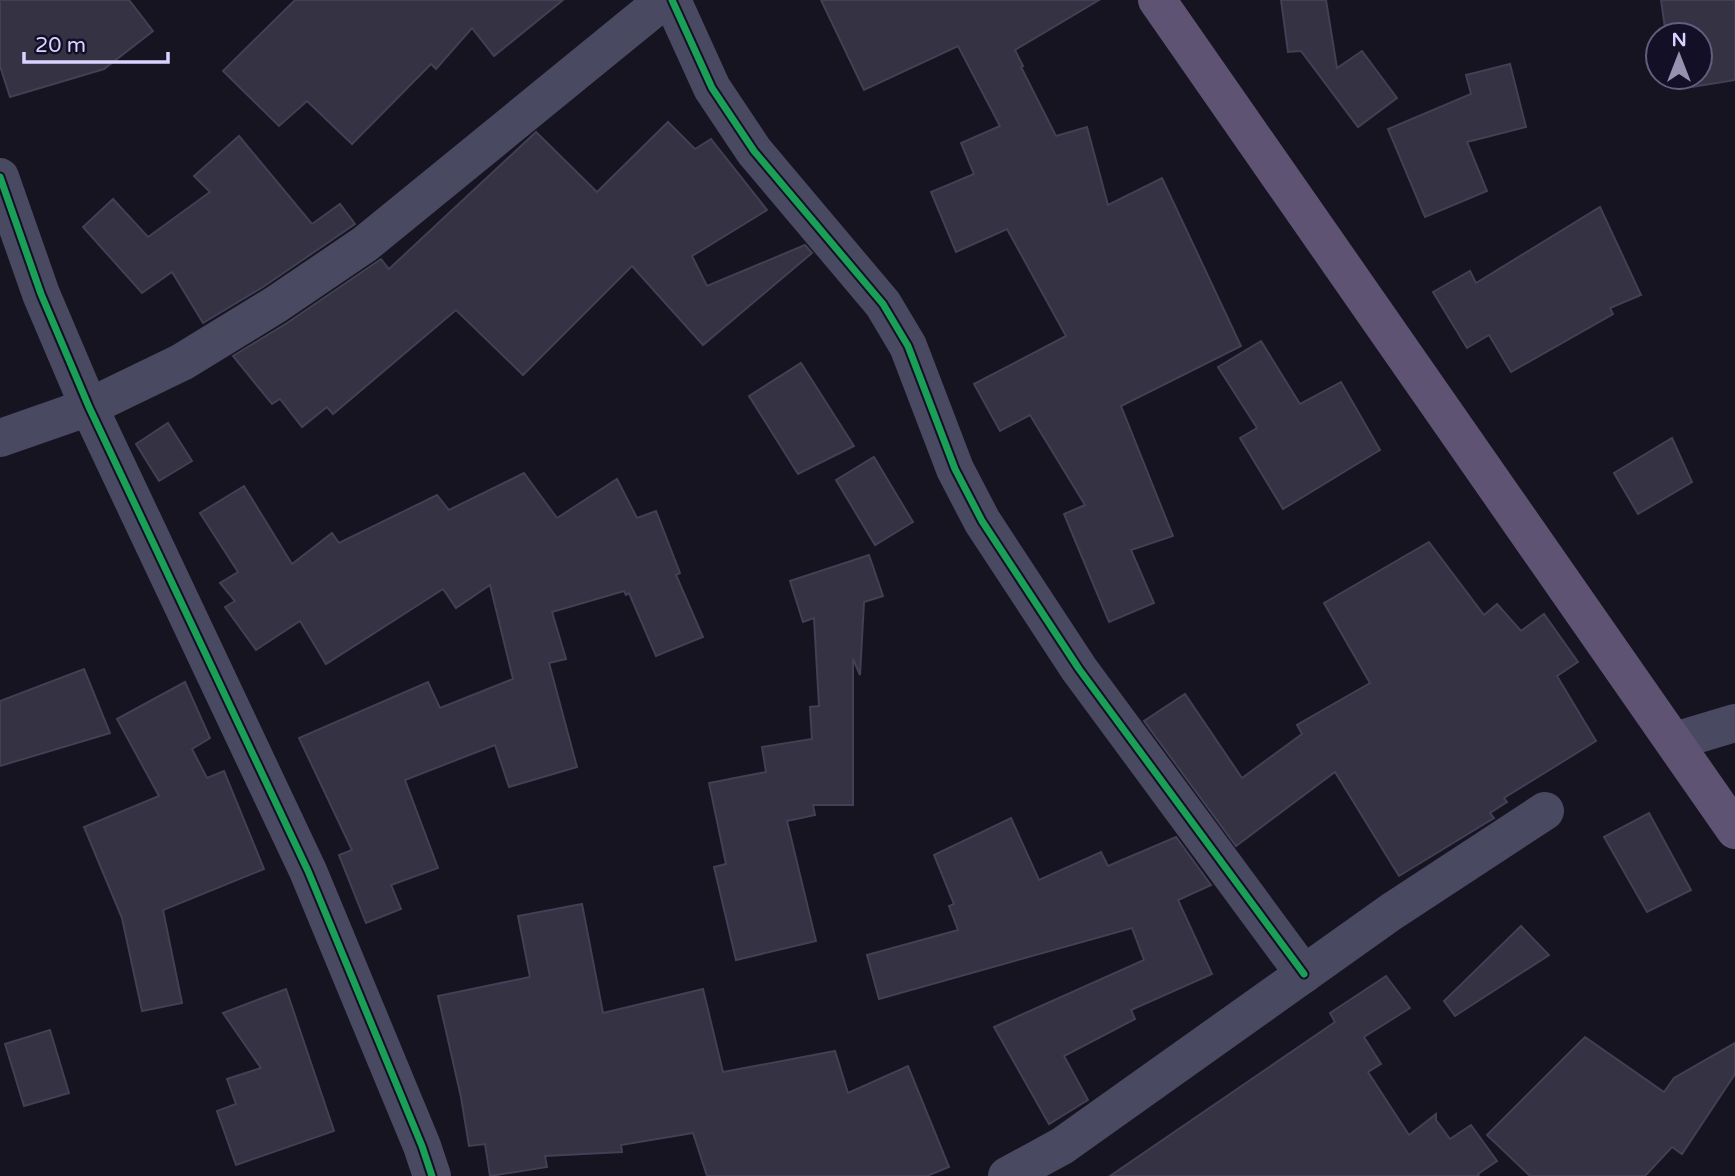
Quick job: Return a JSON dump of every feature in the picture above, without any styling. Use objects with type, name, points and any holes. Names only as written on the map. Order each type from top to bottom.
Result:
[{"type":"main road","points":[[1157,0],[1675,741],[1735,831]]},
{"type":"street","points":[[0,438],[89,407],[182,362],[275,305],[365,244],[664,0]]},
{"type":"street","points":[[672,0],[712,88],[754,151],[883,304],[908,346],[955,469],[982,521],[1079,669],[1304,974]]},
{"type":"street","points":[[0,177],[41,294],[89,407],[308,871],[432,1176]]},
{"type":"street","points":[[1675,741],[1735,723]]},
{"type":"street","points":[[1007,1176],[1062,1146],[1391,912],[1545,811]]},
{"type":"building","points":[[0,0],[129,0],[153,31],[104,69],[10,97],[0,66]]},
{"type":"building","points":[[295,0],[563,0],[494,56],[472,28],[436,69],[431,64],[352,144],[307,101],[279,126],[223,71]]},
{"type":"building","points":[[821,0],[1099,0],[1015,50],[1023,66],[1021,67],[1056,136],[1087,127],[1108,205],[1162,178],[1241,346],[1121,406],[1173,536],[1131,550],[1154,603],[1109,622],[1064,514],[1085,505],[1030,415],[1000,431],[974,384],[1066,336],[1007,229],[956,252],[931,192],[974,174],[961,143],[1000,126],[958,46],[864,90]]},
{"type":"building","points":[[1281,0],[1326,0],[1337,68],[1362,51],[1397,98],[1358,127],[1301,51],[1288,52]]},
{"type":"building","points":[[1661,0],[1735,0],[1735,80],[1714,83],[1714,21],[1664,21]]},
{"type":"building","points":[[1510,64],[1526,127],[1467,142],[1487,191],[1425,217],[1388,129],[1471,94],[1466,75]]},
{"type":"building","points":[[668,122],[695,149],[711,139],[767,210],[692,256],[707,286],[805,245],[812,253],[703,345],[632,266],[523,375],[456,310],[333,414],[327,407],[302,427],[280,399],[272,404],[233,356],[381,259],[389,269],[536,132],[597,192]]},
{"type":"building","points":[[239,136],[312,224],[340,204],[355,224],[263,287],[203,323],[172,272],[142,293],[83,227],[113,199],[148,237],[210,192],[194,176]]},
{"type":"building","points":[[1600,207],[1641,295],[1610,308],[1613,314],[1511,372],[1489,335],[1467,348],[1433,292],[1470,271],[1476,283]]},
{"type":"building","points":[[1261,341],[1300,404],[1341,382],[1380,450],[1283,509],[1240,438],[1257,428],[1218,367]]},
{"type":"building","points":[[801,363],[854,446],[798,474],[749,396]]},
{"type":"building","points":[[168,423],[192,461],[159,481],[136,444]]},
{"type":"building","points":[[1672,438],[1692,482],[1638,514],[1614,473]]},
{"type":"building","points":[[874,457],[913,522],[875,545],[836,480]]},
{"type":"building","points":[[524,473],[557,518],[617,479],[637,518],[656,511],[680,573],[676,575],[703,637],[656,656],[629,593],[626,595],[624,591],[552,612],[566,659],[549,663],[577,767],[509,787],[495,745],[405,780],[438,868],[391,885],[401,909],[366,923],[339,855],[352,850],[299,738],[428,682],[440,708],[513,679],[490,585],[456,608],[443,589],[326,664],[300,621],[256,650],[225,607],[235,601],[220,583],[238,572],[200,513],[244,486],[292,564],[332,533],[339,543],[437,495],[449,510]]},
{"type":"building","points":[[1429,542],[1484,615],[1497,604],[1521,631],[1544,614],[1578,662],[1557,676],[1596,741],[1504,798],[1507,802],[1490,813],[1494,818],[1399,876],[1335,772],[1236,846],[1144,721],[1185,694],[1242,778],[1302,734],[1297,725],[1370,683],[1324,603]]},
{"type":"building","points":[[869,555],[883,596],[864,602],[860,675],[853,659],[853,805],[813,805],[815,815],[787,821],[816,941],[736,960],[714,867],[726,864],[709,783],[766,772],[762,747],[812,739],[810,707],[819,706],[814,618],[803,622],[790,581]]},
{"type":"building","points":[[84,669],[110,733],[0,766],[0,701]]},
{"type":"building","points":[[185,682],[210,738],[192,749],[207,778],[224,771],[264,869],[163,910],[182,1003],[142,1011],[122,918],[84,827],[159,796],[117,719]]},
{"type":"building","points":[[1649,813],[1691,890],[1647,912],[1604,837]]},
{"type":"building","points":[[1011,818],[1039,880],[1101,852],[1108,866],[1176,837],[1211,885],[1178,900],[1212,974],[1131,1010],[1135,1019],[1064,1056],[1088,1100],[1049,1124],[994,1027],[1144,960],[1132,928],[879,999],[867,955],[958,930],[949,906],[954,904],[934,855]]},
{"type":"building","points":[[582,904],[603,1013],[703,989],[723,1072],[835,1051],[848,1093],[908,1066],[949,1167],[927,1176],[707,1176],[693,1133],[621,1145],[622,1152],[545,1156],[547,1167],[490,1176],[485,1144],[469,1146],[438,996],[530,977],[518,916]]},
{"type":"building","points":[[1521,926],[1549,955],[1455,1016],[1444,1001]]},
{"type":"building","points":[[1386,976],[1410,1008],[1364,1037],[1381,1064],[1368,1072],[1409,1135],[1436,1114],[1436,1120],[1450,1139],[1471,1125],[1497,1161],[1478,1174],[1479,1176],[1110,1176],[1335,1022],[1330,1013]]},
{"type":"building","points":[[286,989],[334,1131],[236,1165],[217,1111],[236,1104],[227,1079],[261,1068],[223,1013]]},
{"type":"building","points":[[50,1030],[69,1093],[24,1106],[5,1044]]},
{"type":"building","points":[[1585,1037],[1664,1092],[1674,1078],[1735,1043],[1735,1074],[1682,1154],[1672,1147],[1645,1176],[1530,1176],[1487,1135]]},
{"type":"cycle path","points":[[672,0],[712,88],[754,151],[883,304],[908,346],[955,469],[982,521],[1079,669],[1304,974]]},
{"type":"cycle path","points":[[0,177],[41,294],[89,407],[308,871],[432,1176]]}]
